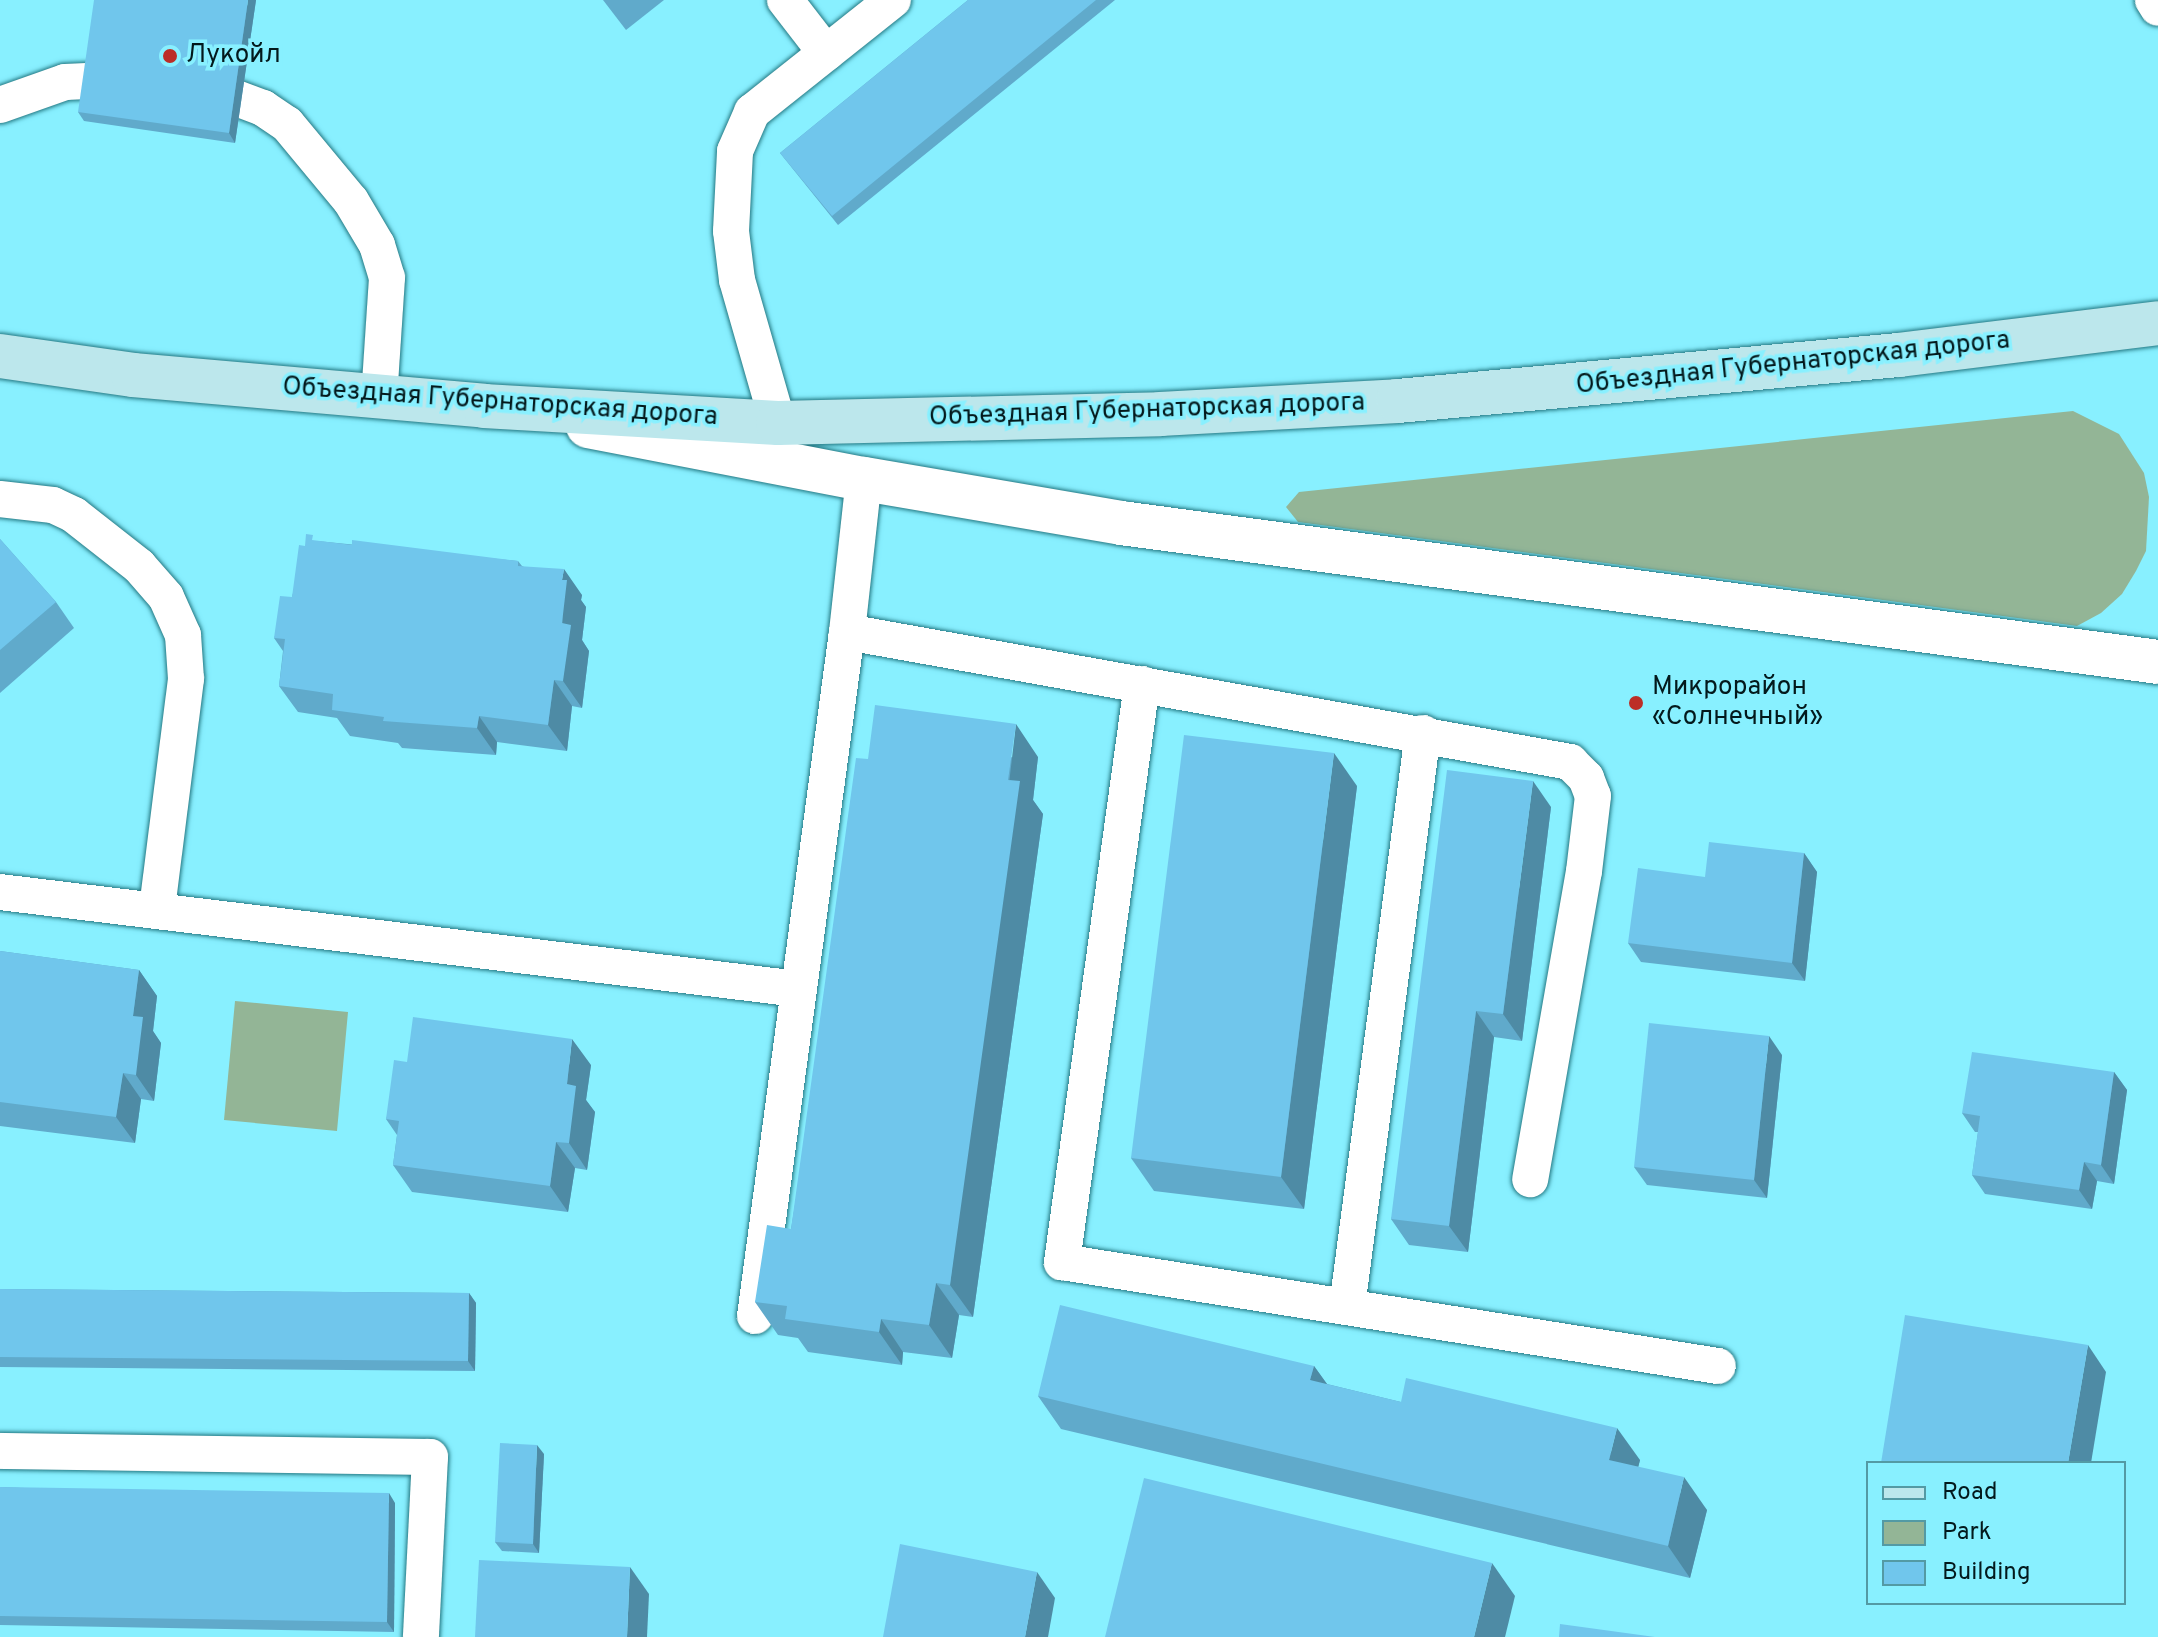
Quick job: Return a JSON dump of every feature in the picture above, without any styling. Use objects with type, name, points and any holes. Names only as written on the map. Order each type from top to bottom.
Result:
[{"type":"main road","name":"Объездная Губернаторская дорога","points":[[0,356],[133,375],[379,397],[778,423],[1160,414],[1398,401],[1869,358],[2158,323]]},
{"type":"street","points":[[484,406],[864,479],[1121,523],[2158,662]]},
{"type":"lane","points":[[785,0],[826,53]]},
{"type":"lane","points":[[778,423],[737,280],[731,231],[735,151],[752,112],[893,0]]},
{"type":"lane","points":[[2153,0],[2158,8]]},
{"type":"lane","points":[[0,105],[65,82],[118,77],[223,93],[263,108],[287,124],[351,201],[377,245],[387,289],[379,397]]},
{"type":"lane","points":[[755,1316],[847,632],[864,479]]},
{"type":"lane","points":[[0,499],[53,505],[74,515],[139,566],[166,597],[183,635],[186,679],[157,910]]},
{"type":"lane","points":[[847,632],[1423,733],[1570,762],[1586,778],[1593,796],[1584,871],[1530,1179]]},
{"type":"lane","points":[[1142,684],[1062,1262],[1718,1366]]},
{"type":"lane","points":[[1347,1307],[1423,733]]},
{"type":"lane","points":[[0,892],[798,989]]},
{"type":"lane","points":[[0,1451],[430,1457],[421,1637]]},
{"type":"green space","points":[[2073,411],[2119,434],[2144,473],[2149,497],[2146,551],[2136,571],[2122,594],[2101,613],[2077,626],[1298,522],[1286,507],[1299,492]]},
{"type":"green space","points":[[235,1001],[348,1012],[337,1131],[224,1120]]},
{"type":"building","points":[[94,0],[248,0],[229,133],[78,112]]},
{"type":"building","points":[[968,0],[1096,0],[832,216],[780,153]]},
{"type":"building","points":[[306,534],[313,535],[312,540],[352,545],[352,540],[518,561],[518,566],[564,569],[562,580],[567,580],[562,623],[571,625],[563,681],[554,680],[548,725],[479,716],[477,728],[383,721],[384,717],[332,710],[333,694],[279,686],[285,639],[274,638],[280,596],[292,597],[299,545],[305,546]]},
{"type":"building","points":[[0,539],[56,602],[0,650]]},
{"type":"building","points":[[875,705],[1016,724],[1008,780],[1020,781],[950,1285],[936,1283],[929,1325],[881,1319],[879,1332],[785,1319],[787,1306],[755,1302],[767,1225],[791,1229],[856,758],[868,759]]},
{"type":"building","points":[[1184,735],[1334,753],[1281,1177],[1131,1158]]},
{"type":"building","points":[[1447,770],[1533,781],[1503,1014],[1476,1011],[1449,1226],[1391,1219]]},
{"type":"building","points":[[1709,842],[1804,853],[1792,963],[1628,943],[1638,868],[1705,877]]},
{"type":"building","points":[[0,951],[139,970],[133,1016],[143,1017],[136,1075],[123,1073],[116,1117],[0,1102]]},
{"type":"building","points":[[413,1017],[572,1039],[567,1084],[576,1086],[569,1143],[556,1142],[550,1186],[393,1165],[399,1121],[386,1119],[394,1060],[407,1062]]},
{"type":"building","points":[[1649,1023],[1769,1036],[1754,1180],[1634,1167]]},
{"type":"building","points":[[1972,1052],[2114,1072],[2101,1165],[2084,1162],[2079,1190],[1972,1175],[1980,1116],[1962,1113]]},
{"type":"building","points":[[0,1289],[469,1293],[468,1361],[0,1357]]},
{"type":"building","points":[[1060,1305],[1314,1366],[1310,1380],[1401,1402],[1406,1378],[1617,1428],[1609,1460],[1684,1477],[1668,1546],[1038,1396]]},
{"type":"building","points":[[1905,1315],[2088,1345],[2068,1461],[1881,1461]]},
{"type":"building","points":[[500,1443],[537,1445],[533,1544],[495,1542]]},
{"type":"building","points":[[1144,1478],[1492,1563],[1474,1637],[1105,1637]]},
{"type":"building","points":[[0,1487],[389,1493],[387,1622],[0,1616]]},
{"type":"building","points":[[900,1544],[1037,1572],[1025,1637],[883,1637]]},
{"type":"building","points":[[479,1560],[630,1567],[627,1637],[475,1637]]},
{"type":"building","points":[[1560,1624],[1655,1637],[1559,1637]]},
{"type":"place","name":"Лукойл","points":[[170,56]]},
{"type":"place","name":"Микрорайон «Солнечный»","points":[[1636,703]]}]
